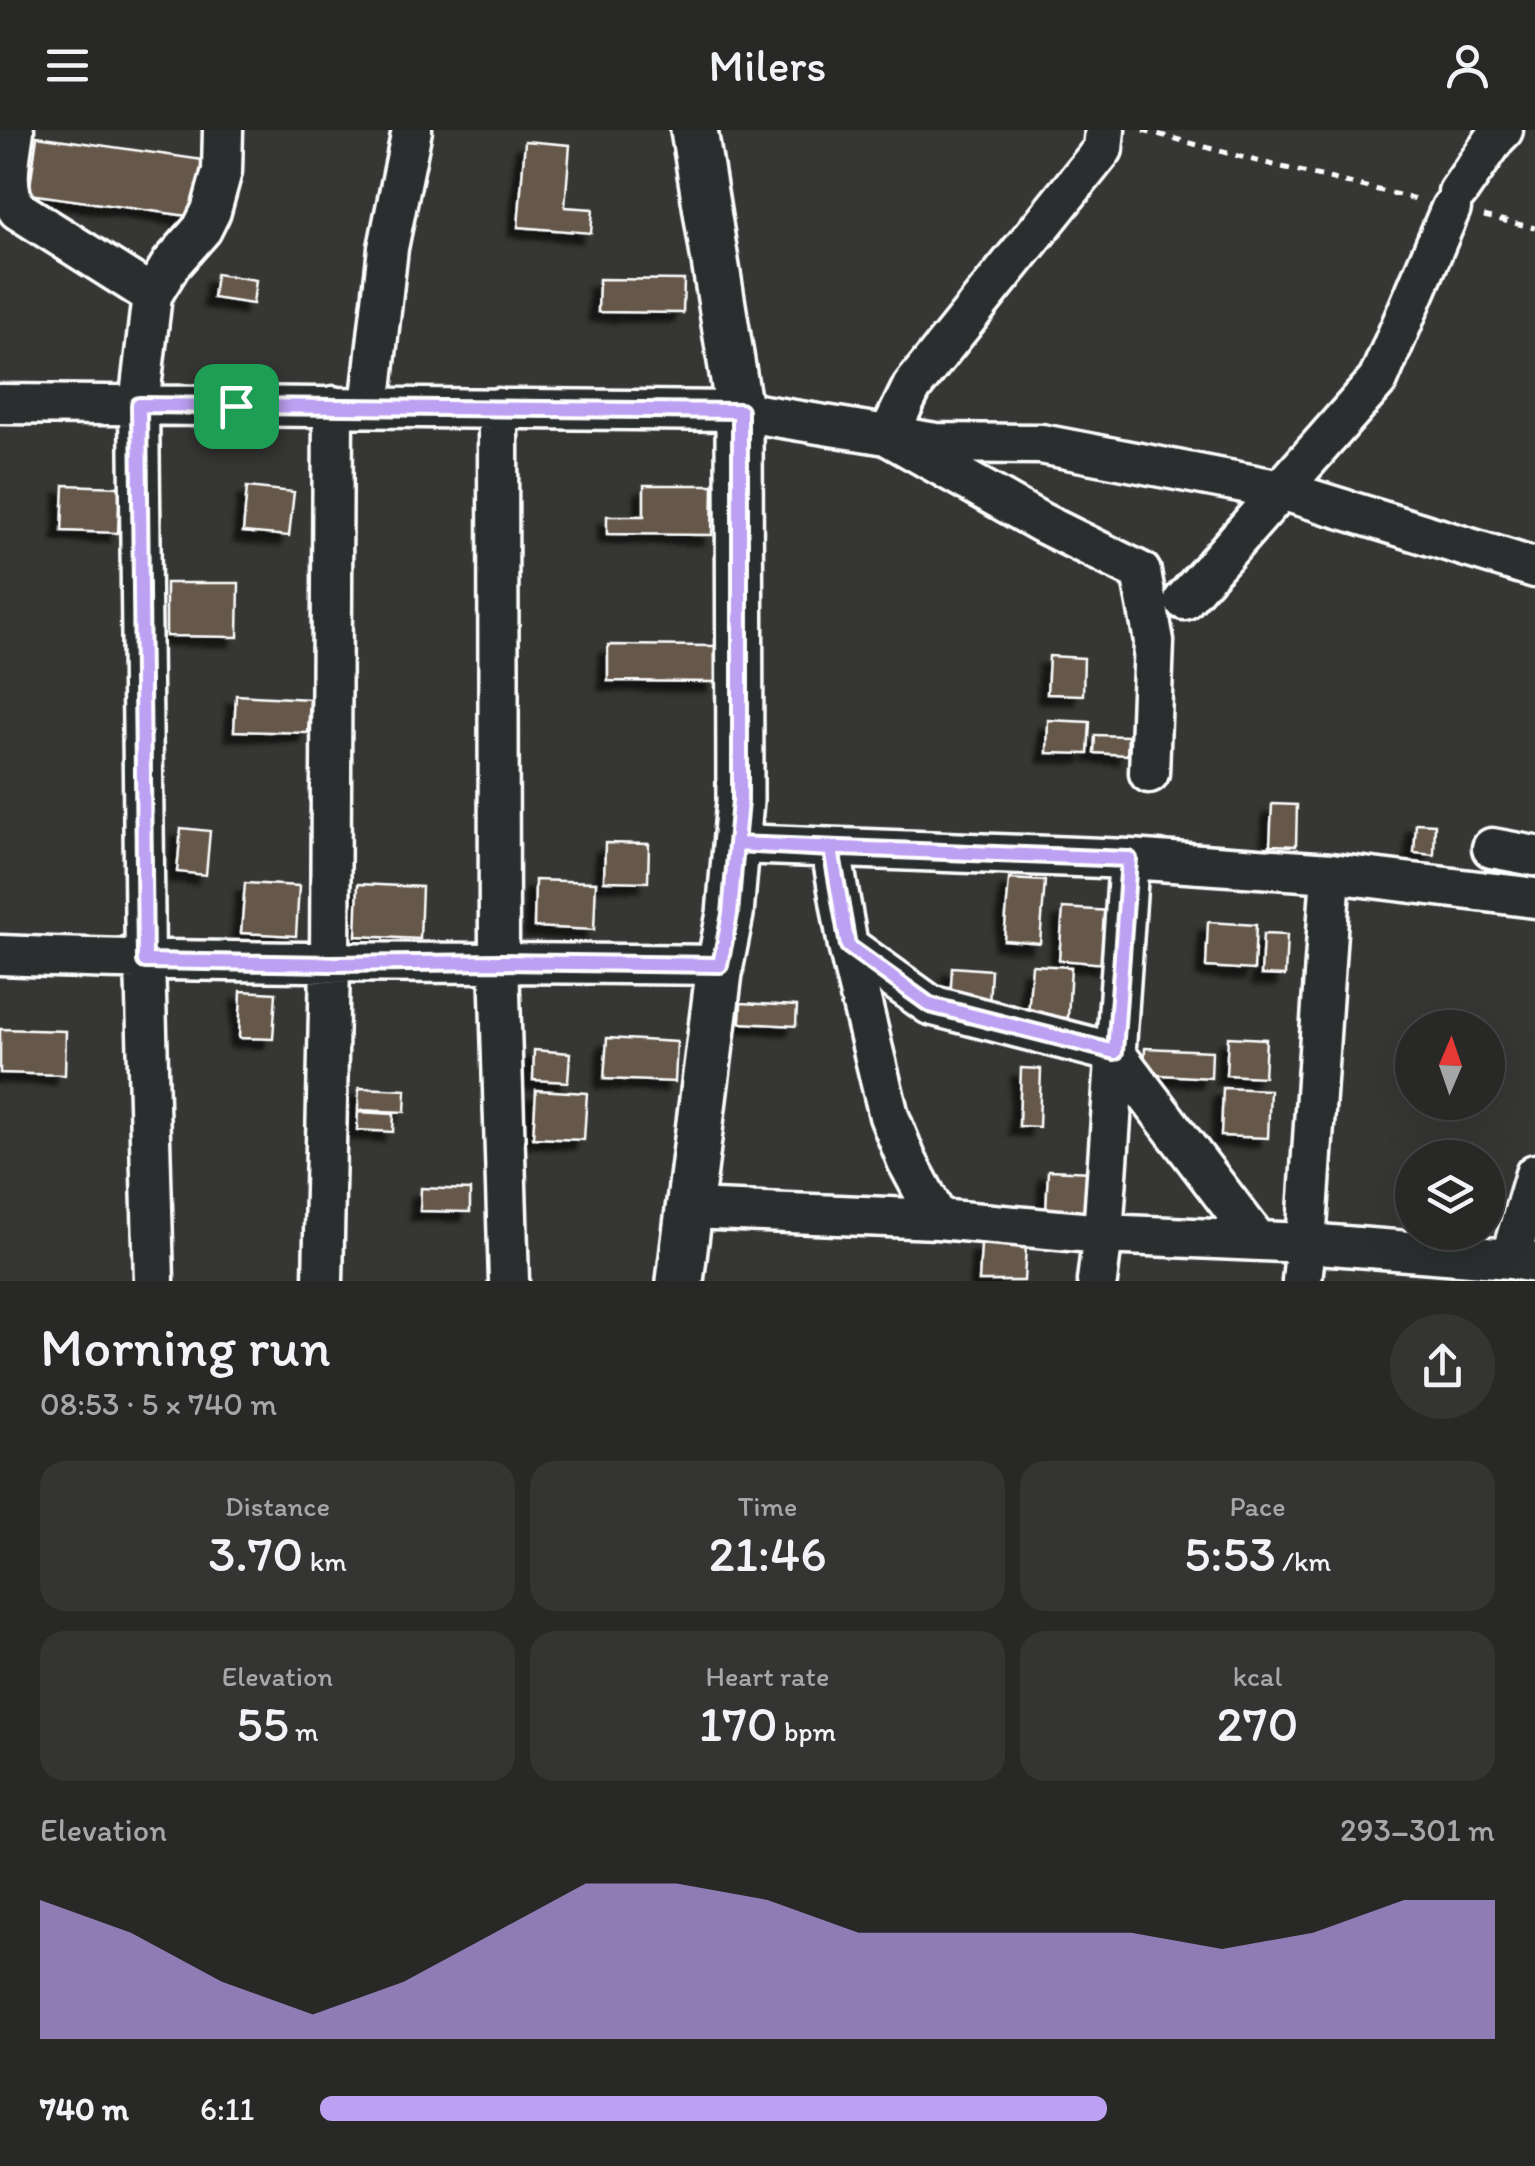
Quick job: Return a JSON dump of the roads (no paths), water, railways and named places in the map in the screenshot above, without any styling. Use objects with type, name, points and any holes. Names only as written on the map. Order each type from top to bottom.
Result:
[{"type":"street","points":[[14,130],[9,185],[18,210],[152,295]]},
{"type":"street","points":[[154,1281],[145,961],[139,405],[152,295],[212,211],[222,171],[223,130]]},
{"type":"street","points":[[323,1281],[330,964],[352,407],[412,130]]},
{"type":"street","points":[[680,1281],[720,965],[730,914],[740,801],[740,411],[694,130]]},
{"type":"street","points":[[888,436],[912,387],[1103,149],[1105,130]]},
{"type":"street","points":[[1184,600],[1378,380],[1454,200],[1503,130]]},
{"type":"street","points":[[0,404],[740,411],[936,444],[1040,444],[1281,490],[1535,568]]},
{"type":"street","points":[[498,408],[499,962],[508,1281]]},
{"type":"street","points":[[888,436],[1042,523],[1141,572],[1154,642],[1149,773]]},
{"type":"street","points":[[736,844],[1129,859],[1331,873],[1535,898]]},
{"type":"street","points":[[1492,848],[1535,856]]},
{"type":"street","points":[[831,849],[848,946],[889,1116],[907,1161],[938,1219]]},
{"type":"street","points":[[1097,1281],[1129,859]]},
{"type":"street","points":[[1302,1281],[1331,873]]},
{"type":"street","points":[[848,946],[930,1005],[1115,1052],[1258,1241]]},
{"type":"street","points":[[0,956],[330,964],[720,965]]},
{"type":"street","points":[[689,1210],[938,1219],[1103,1234],[1306,1242],[1523,1261],[1535,1174]]}]
